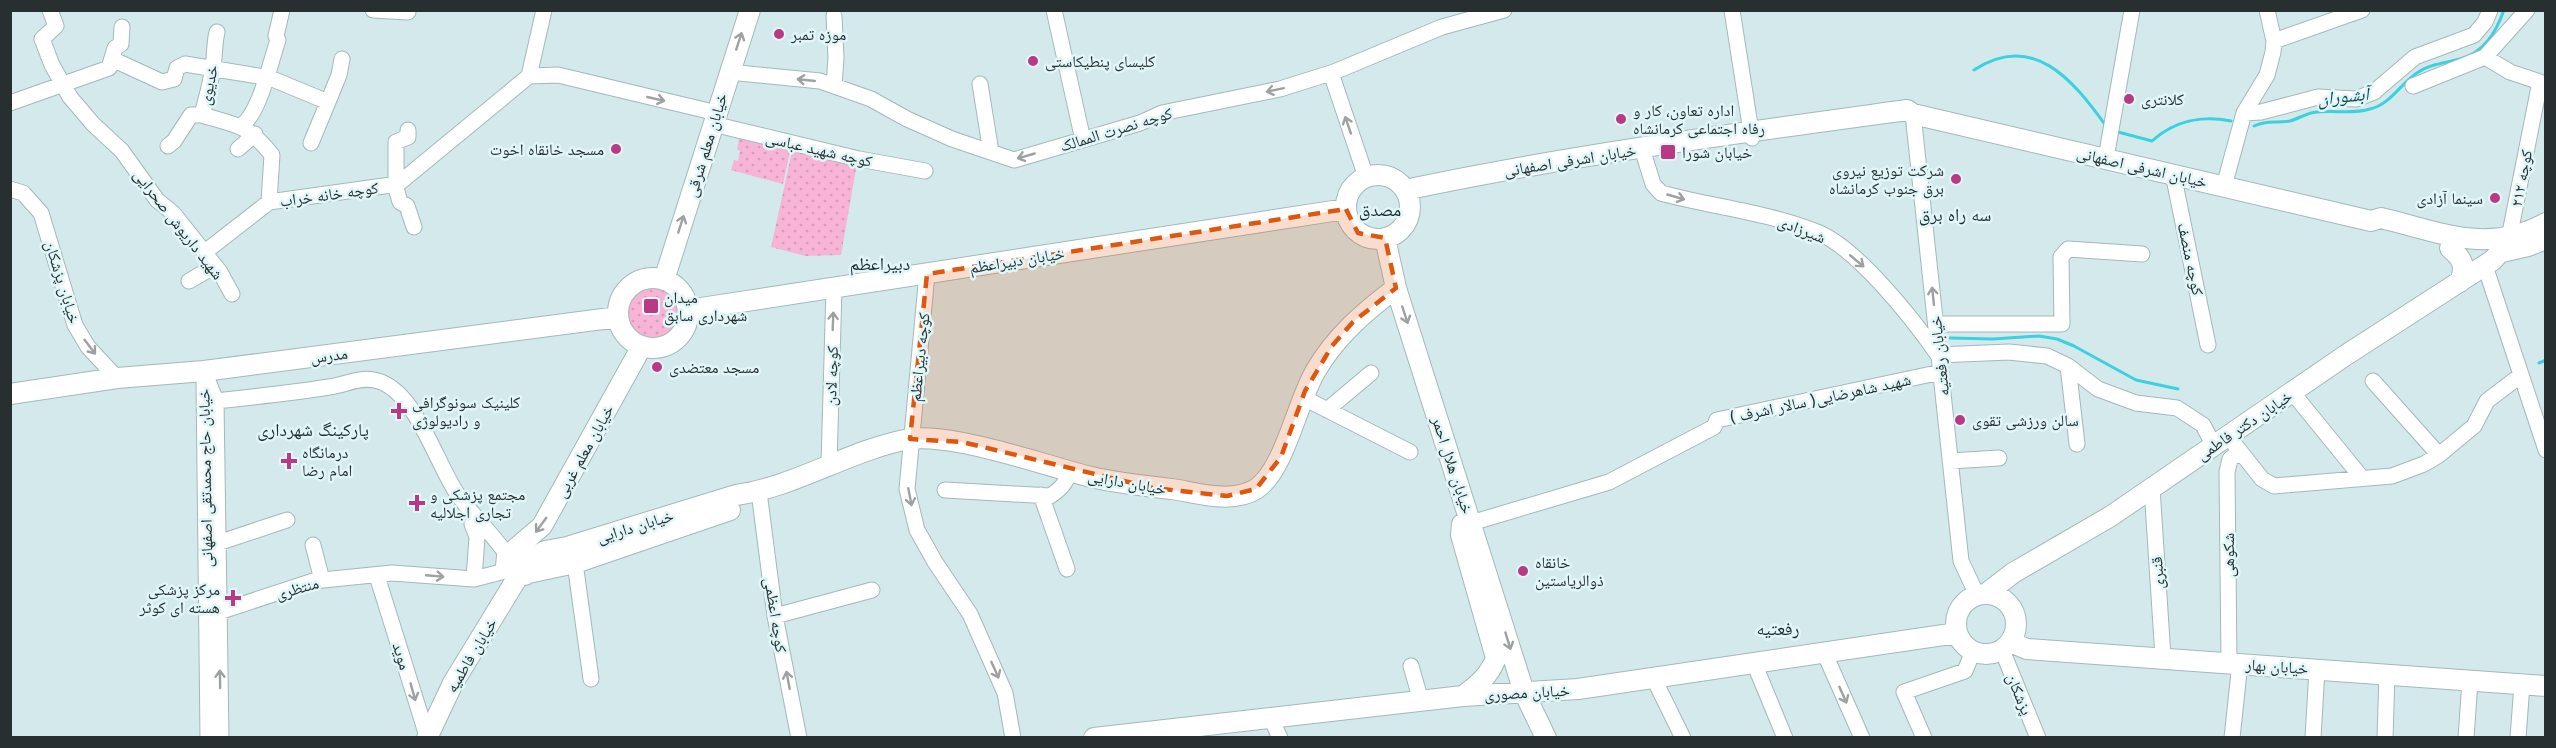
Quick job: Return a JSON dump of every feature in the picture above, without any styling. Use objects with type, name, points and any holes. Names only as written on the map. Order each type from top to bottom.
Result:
[{"type":"main road","name":"خیابان معلم شرقی","points":[[664,280],[750,10]]},
{"type":"main road","name":"خیابان اشرفی اصفهانی","points":[[1406,194],[1493,172],[1913,114],[2371,221],[2381,218],[2469,239],[2498,252]]},
{"type":"main road","name":"خیابان اشرفی اصفهانی","points":[[1406,194],[1465,182],[1644,155],[1752,135]]},
{"type":"main road","points":[[1375,175],[1392,178],[1406,194],[1410,209],[1407,219],[1394,234],[1385,238],[1366,237],[1352,226],[1346,209],[1351,189],[1366,177],[1375,175]]},
{"type":"main road","name":"خیابان دبیراعظم","points":[[688,310],[1346,209]]},
{"type":"main road","name":"خیابان اشرفی اصفهانی","points":[[2371,221],[2379,230],[2484,254],[2528,246],[2546,239]]},
{"type":"main road","name":"خیابان اشرفی اصفهانی","points":[[2498,252],[2546,223]]},
{"type":"main road","name":"خیابان هلال احمر","points":[[1385,238],[1396,288],[1524,692],[1546,738]]},
{"type":"main road","points":[[2450,248],[2460,256],[2464,264],[2460,282]]},
{"type":"main road","name":"خیابان دکتر فاطمی","points":[[1982,594],[2013,573],[2080,536],[2292,392],[2460,282],[2498,252]]},
{"type":"main road","points":[[652,278],[664,280],[680,291],[688,310],[685,328],[672,342],[663,347],[642,346],[626,335],[618,317],[623,294],[641,280],[652,278]]},
{"type":"main road","name":"خیابان دارایی","points":[[515,565],[565,559],[751,503],[759,492],[829,464],[910,439],[962,442],[1093,477],[1209,495],[1242,495],[1256,489],[1267,480],[1281,457],[1302,398],[1316,370],[1353,322],[1396,288]]},
{"type":"main road","name":"مدرس","points":[[10,394],[117,378],[204,371],[618,317]]},
{"type":"main road","name":"خیابان معلم غربی","points":[[515,565],[542,526],[642,346]]},
{"type":"main road","points":[[10,405],[40,390]]},
{"type":"main road","points":[[1463,696],[1481,683],[1491,672],[1496,658],[1461,535],[1462,523],[1469,517]]},
{"type":"main road","name":"خیابان فاطمیه","points":[[427,737],[515,565]]},
{"type":"main road","points":[[1982,594],[1998,596],[2013,610],[2016,625],[2006,646],[1985,654],[1966,647],[1957,633],[1956,618],[1959,610],[1970,598],[1982,594]]},
{"type":"main road","name":"خیابان مصوری","points":[[1094,738],[1144,735],[1421,700],[1578,689],[1957,633]]},
{"type":"main road","name":"خیابان بهار","points":[[2006,646],[2027,650],[2163,657],[2546,686]]},
{"type":"street","name":"شهید داریوش صحرایی","points":[[50,10],[56,26],[42,39],[63,85],[93,124],[122,151],[157,200],[173,213],[205,252],[232,294]]},
{"type":"street","points":[[241,126],[250,120],[265,79],[278,40],[276,36],[282,10]]},
{"type":"street","points":[[372,10],[408,12]]},
{"type":"street","points":[[398,184],[529,76],[544,10]]},
{"type":"street","points":[[1054,10],[1083,140]]},
{"type":"street","name":"کوچه نصرت الممالک","points":[[729,72],[820,81],[871,99],[907,119],[952,139],[1014,160],[1083,140],[1162,113],[1281,89],[1331,73],[1442,27],[1504,10]]},
{"type":"street","points":[[1732,10],[1752,135]]},
{"type":"street","points":[[2106,158],[2132,10]]},
{"type":"street","points":[[2224,186],[2244,112],[2267,75],[2274,41],[2267,10]]},
{"type":"street","points":[[2274,41],[2322,17],[2362,10]]},
{"type":"street","points":[[2244,112],[2261,112],[2318,97],[2356,99],[2365,96],[2374,92],[2415,57],[2474,35],[2485,22],[2490,10]]},
{"type":"street","points":[[2413,86],[2485,57],[2527,10]]},
{"type":"street","points":[[834,16],[836,58],[834,86]]},
{"type":"street","points":[[10,103],[109,68],[115,48],[121,44],[122,27]]},
{"type":"street","name":"خدیوی","points":[[217,32],[213,51],[215,55],[213,68],[202,115],[241,126],[255,134],[272,155],[269,202]]},
{"type":"street","name":"کوچه ۲۱۲","points":[[2485,57],[2510,72],[2540,82],[2498,252]]},
{"type":"street","points":[[112,59],[162,82],[174,79],[177,68],[185,64],[270,78],[328,102]]},
{"type":"street","points":[[311,143],[339,75],[342,59]]},
{"type":"street","points":[[1331,73],[1366,177]]},
{"type":"street","name":"کوچه شهید عباسی","points":[[529,76],[558,75],[859,159],[925,171]]},
{"type":"street","points":[[980,84],[990,152]]},
{"type":"street","name":"خیابان رفعتیه","points":[[1913,114],[1961,561],[1982,594]]},
{"type":"street","points":[[168,146],[174,141],[191,115],[202,115]]},
{"type":"street","points":[[408,130],[408,137],[396,142],[398,184],[396,188],[400,202],[407,206],[414,227]]},
{"type":"street","points":[[238,149],[255,134]]},
{"type":"street","name":"شیرزادی","points":[[1644,155],[1653,184],[1661,193],[1767,216],[1829,238],[1882,285],[1920,328],[1938,355]]},
{"type":"street","name":"کوچه منصف","points":[[2173,174],[2208,345]]},
{"type":"street","name":"کوچه خانه خراب","points":[[205,252],[269,202],[398,184]]},
{"type":"street","name":"خیابان پزشکان","points":[[10,189],[23,193],[41,213],[75,325],[88,347],[117,378]]},
{"type":"street","points":[[1936,324],[2062,324],[2061,257],[2068,249],[2142,254]]},
{"type":"street","points":[[2498,252],[2521,375],[2546,450]]},
{"type":"street","points":[[189,281],[215,266]]},
{"type":"street","name":"کوچه دبیراعظم","points":[[927,274],[907,489],[917,530],[935,562],[970,614],[1005,693],[1013,738]]},
{"type":"street","name":"کوچه لادن","points":[[829,464],[834,288]]},
{"type":"street","points":[[1938,355],[2009,352],[2047,356],[2068,366],[2098,389],[2136,403],[2177,408],[2203,425],[2221,441],[2240,452],[2262,479],[2274,486],[2392,476],[2424,464],[2439,455],[2474,426],[2487,400],[2521,375]]},
{"type":"street","points":[[2068,366],[2077,444]]},
{"type":"street","name":"خیابان حاج محمدتقی اصفهانی","points":[[204,371],[216,401],[221,738]]},
{"type":"street","name":"خیابان حاج محمدتقی اصفهانی","points":[[204,371],[208,738]]},
{"type":"street","name":"شهید شاهرضایی( سالار اشرف )","points":[[1469,517],[1609,482],[1714,427],[1717,420],[1941,372]]},
{"type":"street","points":[[1327,410],[1371,373]]},
{"type":"street","points":[[216,401],[332,387],[361,379],[371,379],[387,385],[406,401],[456,492],[472,514],[492,532],[515,565]]},
{"type":"street","points":[[2373,381],[2439,455]]},
{"type":"street","points":[[2292,392],[2362,478]]},
{"type":"street","points":[[1302,398],[1410,453]]},
{"type":"street","name":"شکوهی","points":[[2232,738],[2234,663],[2227,472],[2230,459],[2240,452]]},
{"type":"street","points":[[1950,461],[1999,459]]},
{"type":"street","points":[[945,490],[1050,496],[1060,490],[1067,481],[1070,471]]},
{"type":"street","name":"قنبری","points":[[2152,488],[2163,657]]},
{"type":"street","name":"کوچه اعظمی","points":[[759,492],[775,616],[799,738]]},
{"type":"street","points":[[1041,495],[1067,569]]},
{"type":"street","points":[[218,543],[287,520]]},
{"type":"street","points":[[472,524],[477,537],[474,579]]},
{"type":"street","points":[[313,545],[322,580]]},
{"type":"street","points":[[565,559],[591,679]]},
{"type":"street","name":"منتظری","points":[[219,612],[313,581],[392,573],[474,579],[515,565]]},
{"type":"street","name":"موید","points":[[377,576],[427,737]]},
{"type":"street","points":[[775,616],[872,590]]},
{"type":"street","name":"پزشکان","points":[[2006,646],[2038,738]]},
{"type":"street","points":[[1924,738],[1904,692],[1965,670],[1973,651]]},
{"type":"street","points":[[1824,652],[1862,738]]},
{"type":"street","points":[[1754,663],[1785,738]]},
{"type":"street","points":[[1412,666],[1421,700]]},
{"type":"street","points":[[2313,738],[2318,669]]},
{"type":"street","points":[[2385,738],[2387,674]]},
{"type":"street","points":[[1653,677],[1683,738]]},
{"type":"street","points":[[2466,738],[2470,681]]},
{"type":"street","points":[[2518,738],[2522,684]]},
{"type":"street","points":[[1271,718],[1280,738]]},
{"type":"highlighted area","points":[[1346,209],[1358,233],[1385,238],[1396,288],[1353,322],[1332,346],[1305,391],[1281,457],[1256,489],[1227,496],[1153,488],[962,442],[910,439],[927,274]]},
{"type":"shaded area","points":[[740,134],[791,147],[783,184],[731,170],[734,160],[738,161],[740,151],[737,149]]},
{"type":"shaded area","points":[[793,147],[857,163],[841,255],[805,256],[771,247]]},
{"type":"shaded area","points":[[653,282],[670,287],[675,291],[679,296],[684,313],[679,330],[675,335],[670,339],[653,344],[636,339],[631,335],[627,330],[622,313],[627,296],[631,291],[636,287]]},
{"type":"waterway","name":"آبشوران","points":[[2254,126],[2290,121],[2311,113],[2363,111],[2384,103],[2411,77],[2422,70],[2476,52],[2493,34],[2504,10]]},
{"type":"waterway","name":"آبشوران","points":[[1974,70],[1995,59],[2015,56],[2033,58],[2050,66],[2065,78],[2080,92],[2106,126]]},
{"type":"waterway","name":"آبشوران","points":[[2118,132],[2152,141],[2179,124],[2189,121],[2199,119],[2231,121]]},
{"type":"waterway","name":"آبشوران","points":[[1950,338],[1993,339],[2039,336],[2057,339],[2136,380],[2178,389]]},
{"type":"waterway","name":"آبشوران","points":[[2539,363],[2546,360]]},
{"type":"place","name":"موزه تمبر","points":[[779,34]]},
{"type":"place","name":"کلیسای پنطیکاستی","points":[[1033,61]]},
{"type":"place","name":"کلانتری","points":[[2129,99]]},
{"type":"place","name":"اداره تعاون، کار و رفاه اجتماعی کرمانشاه","points":[[1621,119]]},
{"type":"place","name":"مسجد خانقاه اخوت","points":[[616,149]]},
{"type":"place","name":"خیابان شورا","points":[[1668,152]]},
{"type":"place","name":"شرکت توزیع نیروی برق جنوب کرمانشاه","points":[[1956,179]]},
{"type":"place","name":"سینما آزادی","points":[[2495,198]]},
{"type":"place","name":"میدان شهرداری سابق","points":[[651,306]]},
{"type":"place","name":"مسجد معتضدی","points":[[657,367]]},
{"type":"place","name":"کلینیک سونوگرافی و رادیولوژی","points":[[399,411]]},
{"type":"place","name":"سالن ورزشی تقوی","points":[[1960,420]]},
{"type":"place","name":"درمانگاه امام رضا","points":[[289,461]]},
{"type":"place","name":"مجتمع پزشکی و تجاری اجلالیه","points":[[417,503]]},
{"type":"place","name":"خانقاه ذوالریاستین","points":[[1523,571]]},
{"type":"place","name":"مرکز پزشکی هسته ای کوثر","points":[[233,598]]},
{"type":"district","name":"مصدق","points":[[1380,209]]},
{"type":"district","name":"سه راه برق","points":[[1955,214]]},
{"type":"district","name":"دبیراعظم","points":[[880,263]]},
{"type":"district","name":"پارکینگ شهرداری","points":[[313,429]]},
{"type":"district","name":"رفعتیه","points":[[1778,628]]}]
